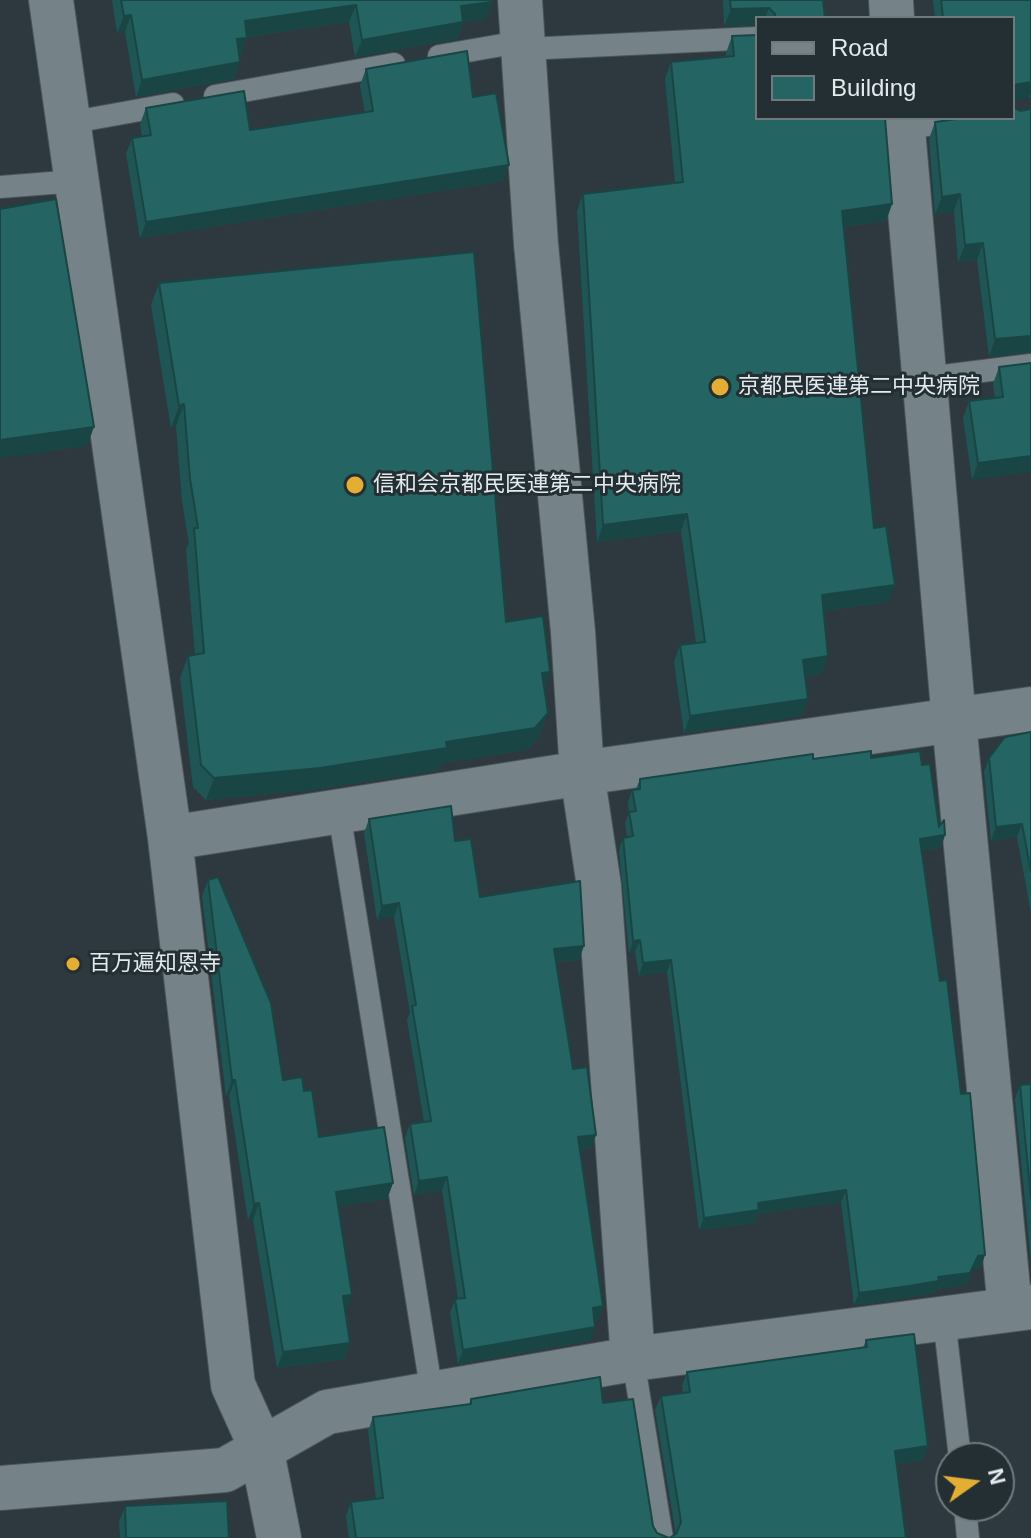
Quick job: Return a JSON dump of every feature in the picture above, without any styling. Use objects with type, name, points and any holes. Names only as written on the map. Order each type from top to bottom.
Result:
[{"type":"street","points":[[51,0],[170,838],[233,1385],[261,1447],[279,1538]]},
{"type":"street","points":[[523,30],[536,244],[558,459],[582,773],[599,886],[633,1359]]},
{"type":"street","points":[[0,1488],[225,1470],[327,1412],[633,1359],[1021,1308],[954,721],[903,123]]},
{"type":"street","points":[[170,838],[582,773],[1031,709]]},
{"type":"lane","points":[[68,123],[523,30],[755,38]]},
{"type":"lane","points":[[903,123],[950,120]]},
{"type":"lane","points":[[0,187],[77,181]]},
{"type":"lane","points":[[927,378],[1031,365]]},
{"type":"lane","points":[[339,812],[432,1394]]},
{"type":"lane","points":[[944,1318],[958,1442]]},
{"type":"lane","points":[[633,1359],[662,1538]]},
{"type":"building","points":[[121,0],[492,2],[461,6],[463,22],[362,40],[356,5],[245,21],[247,38],[237,39],[240,62],[142,80],[131,15],[124,16]]},
{"type":"building","points":[[730,0],[823,0],[825,16],[775,16],[769,8],[731,9]]},
{"type":"building","points":[[941,0],[1031,0],[1031,82],[1015,85],[1015,16],[943,16]]},
{"type":"building","points":[[755,35],[755,120],[885,120],[892,204],[842,211],[874,528],[886,526],[895,585],[822,595],[828,656],[803,660],[808,699],[690,716],[680,645],[705,642],[687,514],[603,525],[583,194],[683,182],[671,62],[734,56],[732,36]]},
{"type":"building","points":[[467,51],[473,97],[496,93],[509,165],[146,222],[132,138],[151,135],[146,108],[244,91],[250,130],[373,111],[366,69]]},
{"type":"building","points":[[1015,108],[1020,111],[1031,109],[1031,336],[995,339],[983,243],[965,245],[960,194],[942,197],[935,122],[1015,120]]},
{"type":"building","points":[[56,199],[94,427],[0,440],[0,209]]},
{"type":"building","points":[[474,252],[506,622],[543,616],[550,672],[542,673],[548,713],[535,728],[446,742],[447,748],[320,768],[214,778],[201,765],[188,656],[204,653],[194,528],[198,528],[190,479],[184,404],[179,406],[159,283]]},
{"type":"building","points":[[1031,363],[1031,456],[978,463],[969,401],[1003,397],[999,367]]},
{"type":"building","points":[[1031,732],[1031,872],[1022,824],[996,827],[989,758],[1005,737]]},
{"type":"building","points":[[871,751],[871,758],[920,751],[922,765],[930,764],[939,827],[944,820],[945,835],[920,839],[940,981],[947,980],[961,1094],[970,1093],[985,1255],[978,1256],[970,1273],[859,1293],[846,1190],[758,1203],[759,1210],[704,1218],[671,960],[643,963],[640,940],[633,941],[623,838],[633,836],[629,812],[636,811],[632,790],[640,789],[640,779],[813,754],[813,759]]},
{"type":"building","points":[[451,806],[455,841],[471,839],[480,897],[580,881],[584,946],[554,949],[573,1069],[587,1067],[596,1135],[578,1137],[603,1306],[593,1308],[595,1327],[463,1350],[455,1299],[465,1298],[447,1177],[419,1181],[410,1124],[431,1121],[399,903],[382,906],[369,819]]},
{"type":"building","points":[[218,877],[271,1003],[283,1080],[302,1077],[304,1091],[312,1090],[319,1137],[384,1127],[393,1183],[336,1192],[352,1295],[343,1296],[350,1343],[283,1352],[259,1203],[254,1204],[235,1080],[232,1080],[208,880]]},
{"type":"building","points":[[1031,1084],[1031,1199],[1020,1085]]},
{"type":"building","points":[[914,1334],[928,1446],[895,1451],[906,1538],[669,1538],[676,1534],[681,1522],[661,1396],[690,1392],[687,1372],[867,1347],[866,1340]]},
{"type":"building","points":[[600,1377],[603,1403],[633,1399],[653,1526],[657,1533],[669,1538],[356,1538],[351,1502],[383,1498],[373,1417],[471,1404],[471,1399]]},
{"type":"building","points":[[227,1501],[229,1538],[126,1538],[125,1506]]},
{"type":"place","name":"京都民医連第二中央病院","points":[[720,387]]},
{"type":"place","name":"信和会京都民医連第二中央病院","points":[[355,485]]},
{"type":"place","name":"百万遍知恩寺","points":[[73,964]]}]
